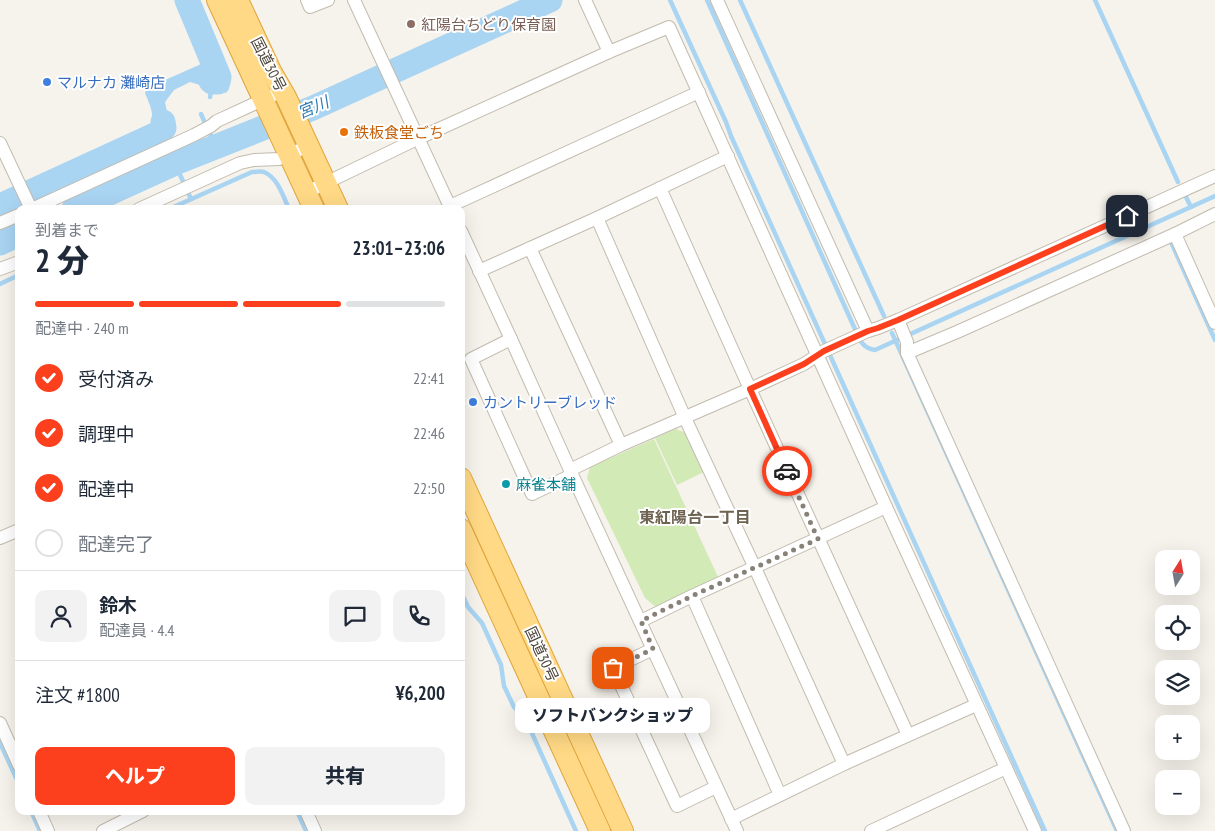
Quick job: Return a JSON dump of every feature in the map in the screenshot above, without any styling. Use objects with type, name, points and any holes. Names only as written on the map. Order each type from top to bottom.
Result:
[{"type":"highway","name":"国道30号","points":[[217,0],[311,200]]},
{"type":"highway","name":"国道30号","points":[[238,0],[336,205]]},
{"type":"highway","name":"国道30号","points":[[465,487],[623,831]]},
{"type":"highway","name":"国道30号","points":[[465,538],[600,831]]},
{"type":"street","points":[[306,0],[310,7],[328,0]]},
{"type":"street","points":[[354,0],[449,205]]},
{"type":"street","points":[[717,0],[826,243],[862,334]]},
{"type":"street","points":[[586,2],[609,52]]},
{"type":"street","points":[[311,200],[326,182],[609,52],[669,28],[728,156],[825,351],[886,507],[1035,831]]},
{"type":"street","points":[[454,205],[699,92]]},
{"type":"street","points":[[0,143],[28,201],[194,135],[217,121],[284,94]]},
{"type":"street","points":[[147,205],[240,163],[254,160],[279,159],[286,149],[306,140]]},
{"type":"street","points":[[479,271],[728,156]]},
{"type":"street","points":[[903,337],[1215,176]]},
{"type":"street","points":[[660,188],[908,735]]},
{"type":"street","points":[[511,339],[471,359],[532,494],[621,445],[750,389],[862,334],[878,328],[903,337],[957,332],[1175,234],[1215,214]]},
{"type":"street","points":[[0,224],[15,217]]},
{"type":"street","points":[[597,218],[685,418],[844,764]]},
{"type":"street","points":[[1175,234],[1215,323]]},
{"type":"street","points":[[465,240],[737,831]]},
{"type":"street","points":[[530,248],[621,445]]},
{"type":"street","points":[[0,269],[15,263]]},
{"type":"street","points":[[903,337],[1124,831]]},
{"type":"street","points":[[641,621],[886,507]]},
{"type":"street","points":[[0,538],[15,532]]},
{"type":"street","points":[[692,596],[780,795]]},
{"type":"street","points":[[653,649],[613,668],[677,806],[716,787]]},
{"type":"street","points":[[731,819],[844,764],[976,705]]},
{"type":"street","points":[[0,723],[15,756]]},
{"type":"street","points":[[871,831],[1006,768]]},
{"type":"street","points":[[42,815],[48,831]]},
{"type":"street","points":[[102,831],[136,815]]},
{"type":"street","points":[[308,815],[315,831]]},
{"type":"green space","points":[[676,429],[686,433],[704,472],[677,485],[655,438]]},
{"type":"green space","points":[[654,439],[719,579],[656,607],[645,598],[587,478],[590,467]]},
{"type":"water","points":[[215,54],[229,89],[226,93],[190,82],[174,90],[165,102],[171,131],[166,136],[166,139],[162,141],[155,139],[142,146],[139,137],[146,133],[152,123],[152,111],[145,93],[147,88],[199,65]]},
{"type":"waterway","points":[[187,0],[219,77],[218,82],[211,81]]},
{"type":"waterway","name":"宮川","points":[[83,205],[175,163],[313,108],[550,0]]},
{"type":"waterway","points":[[670,0],[1045,831]]},
{"type":"waterway","points":[[707,0],[861,342],[870,349],[875,350],[1215,196]]},
{"type":"waterway","points":[[740,0],[884,316]]},
{"type":"waterway","points":[[1095,0],[1178,182]]},
{"type":"waterway","points":[[210,97],[212,84]]},
{"type":"waterway","points":[[201,114],[205,123]]},
{"type":"waterway","points":[[0,206],[161,132],[164,128],[163,122]]},
{"type":"waterway","points":[[210,133],[216,146]]},
{"type":"waterway","points":[[172,157],[191,199]]},
{"type":"waterway","points":[[178,205],[252,172],[264,172],[273,178],[287,205]]},
{"type":"waterway","points":[[1186,197],[1191,207]]},
{"type":"waterway","name":"宮川","points":[[0,243],[15,236]]},
{"type":"waterway","points":[[1171,242],[1215,340]]},
{"type":"waterway","points":[[0,284],[15,277]]},
{"type":"waterway","points":[[892,333],[1117,831]]},
{"type":"waterway","points":[[465,601],[482,623],[501,665],[504,686],[514,707],[526,720],[576,831]]},
{"type":"waterway","points":[[0,743],[15,775]]},
{"type":"waterway","points":[[33,815],[40,831]]},
{"type":"waterway","points":[[299,815],[306,831]]},
{"type":"way so far","points":[[613,668],[653,649],[641,621],[818,539],[787,471]]},
{"type":"place","name":"紅陽台ちどり保育園","points":[[411,24]]},
{"type":"place","name":"マルナカ 灘崎店","points":[[47,82]]},
{"type":"place","name":"鉄板食堂ごち","points":[[344,132]]},
{"type":"place","name":"カントリーブレッド","points":[[473,402]]},
{"type":"place","name":"麻雀本舗","points":[[506,484]]},
{"type":"place","name":"ソフトバンクショップ","points":[[613,668]]},
{"type":"district","name":"東紅陽台一丁目","points":[[695,517]]},
{"type":"route","points":[[787,471],[750,389],[804,364],[824,351],[898,320],[1127,216]]}]
